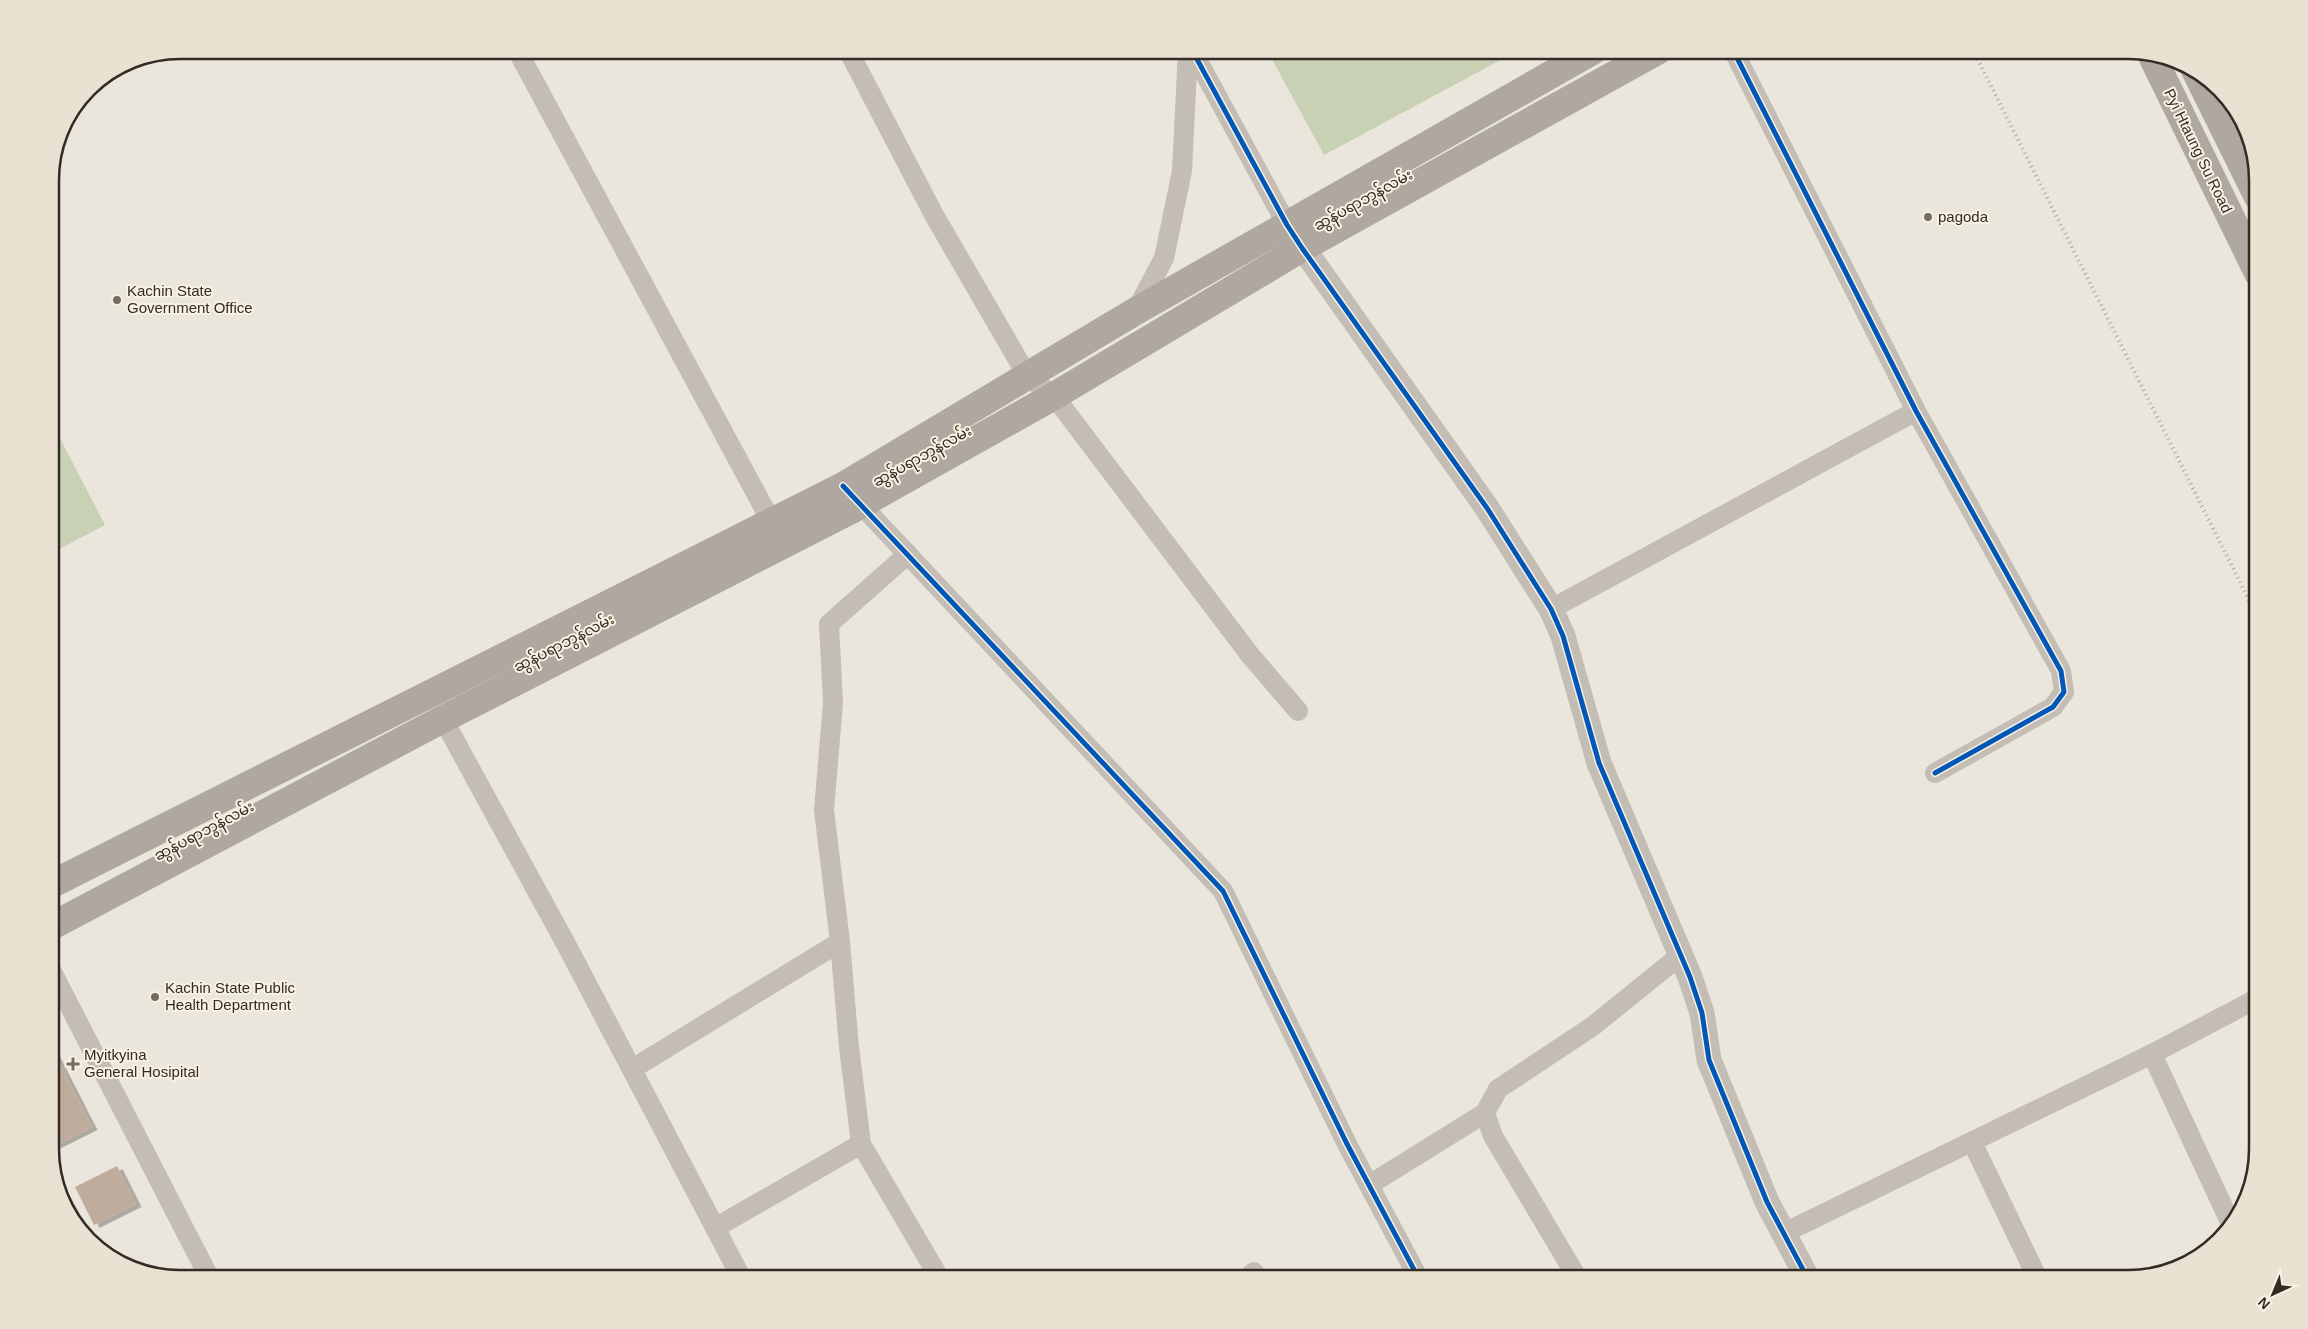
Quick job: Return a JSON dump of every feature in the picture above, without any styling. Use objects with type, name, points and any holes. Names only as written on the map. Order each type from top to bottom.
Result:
[{"type":"highway","name":"ဆွန်ပရာဘွန်လမ်း","points":[[59,880],[771,521],[852,495],[1028,377],[1136,311],[1578,59]]},
{"type":"highway","name":"ဆွန်ပရာဘွန်လမ်း","points":[[59,922],[443,719],[852,495],[1054,396],[1302,248],[1643,59]]},
{"type":"highway","name":"Pyi Htaung Su Road","points":[[2155,62],[2249,247]]},
{"type":"highway","points":[[2202,84],[2249,179]]},
{"type":"street","points":[[522,59],[771,521]]},
{"type":"street","points":[[853,59],[934,215],[1028,377],[1054,396],[1250,655],[1298,711]]},
{"type":"street","points":[[1136,311],[1164,258],[1182,171],[1188,59]]},
{"type":"street","points":[[1197,59],[1287,225],[1487,508],[1551,609],[1563,636],[1599,764],[1682,954],[1702,1013],[1709,1060],[1767,1202],[1803,1270]]},
{"type":"street","points":[[1738,59],[1916,411],[2060,671],[2064,692],[2053,707],[1935,773]]},
{"type":"street","points":[[1551,609],[1916,411]]},
{"type":"street","points":[[852,495],[1223,892],[1369,1185],[1414,1270]]},
{"type":"street","points":[[908,554],[830,624],[833,703],[824,810],[861,1144],[935,1270]]},
{"type":"street","points":[[443,719],[632,1069],[715,1228],[732,1270]]},
{"type":"street","points":[[632,1069],[840,942]]},
{"type":"street","points":[[1369,1185],[1485,1113],[1498,1089],[1593,1026],[1682,954]]},
{"type":"street","points":[[59,985],[205,1270]]},
{"type":"street","points":[[1784,1233],[2152,1054],[2249,1003]]},
{"type":"street","points":[[2152,1054],[2228,1217]]},
{"type":"street","points":[[1485,1113],[1493,1136],[1573,1270]]},
{"type":"street","points":[[1972,1142],[2034,1270]]},
{"type":"street","points":[[715,1228],[861,1144]]},
{"type":"green space","points":[[1272,59],[1502,59],[1324,155]]},
{"type":"green space","points":[[59,436],[105,525],[59,549]]},
{"type":"building","points":[[59,1063],[92,1127],[59,1144]]},
{"type":"building","points":[[117,1166],[136,1204],[94,1225],[75,1187]]},
{"type":"railway","points":[[1978,59],[2249,600]]},
{"type":"cycle path","points":[[1197,59],[1287,225],[1487,508],[1551,609],[1563,636],[1599,763],[1690,977],[1702,1013],[1709,1060],[1767,1202],[1803,1270]]},
{"type":"cycle path","points":[[1738,59],[1916,411],[2061,671],[2064,692],[2053,707],[1935,773]]},
{"type":"cycle path","points":[[843,486],[1223,891],[1347,1144],[1414,1270]]},
{"type":"place","name":"pagoda","points":[[1928,217]]},
{"type":"place","name":"Kachin State Government Office","points":[[117,300]]},
{"type":"place","name":"Kachin State Public Health Department","points":[[155,997]]},
{"type":"place","name":"Myitkyina General Hosipital","points":[[73,1064]]}]
